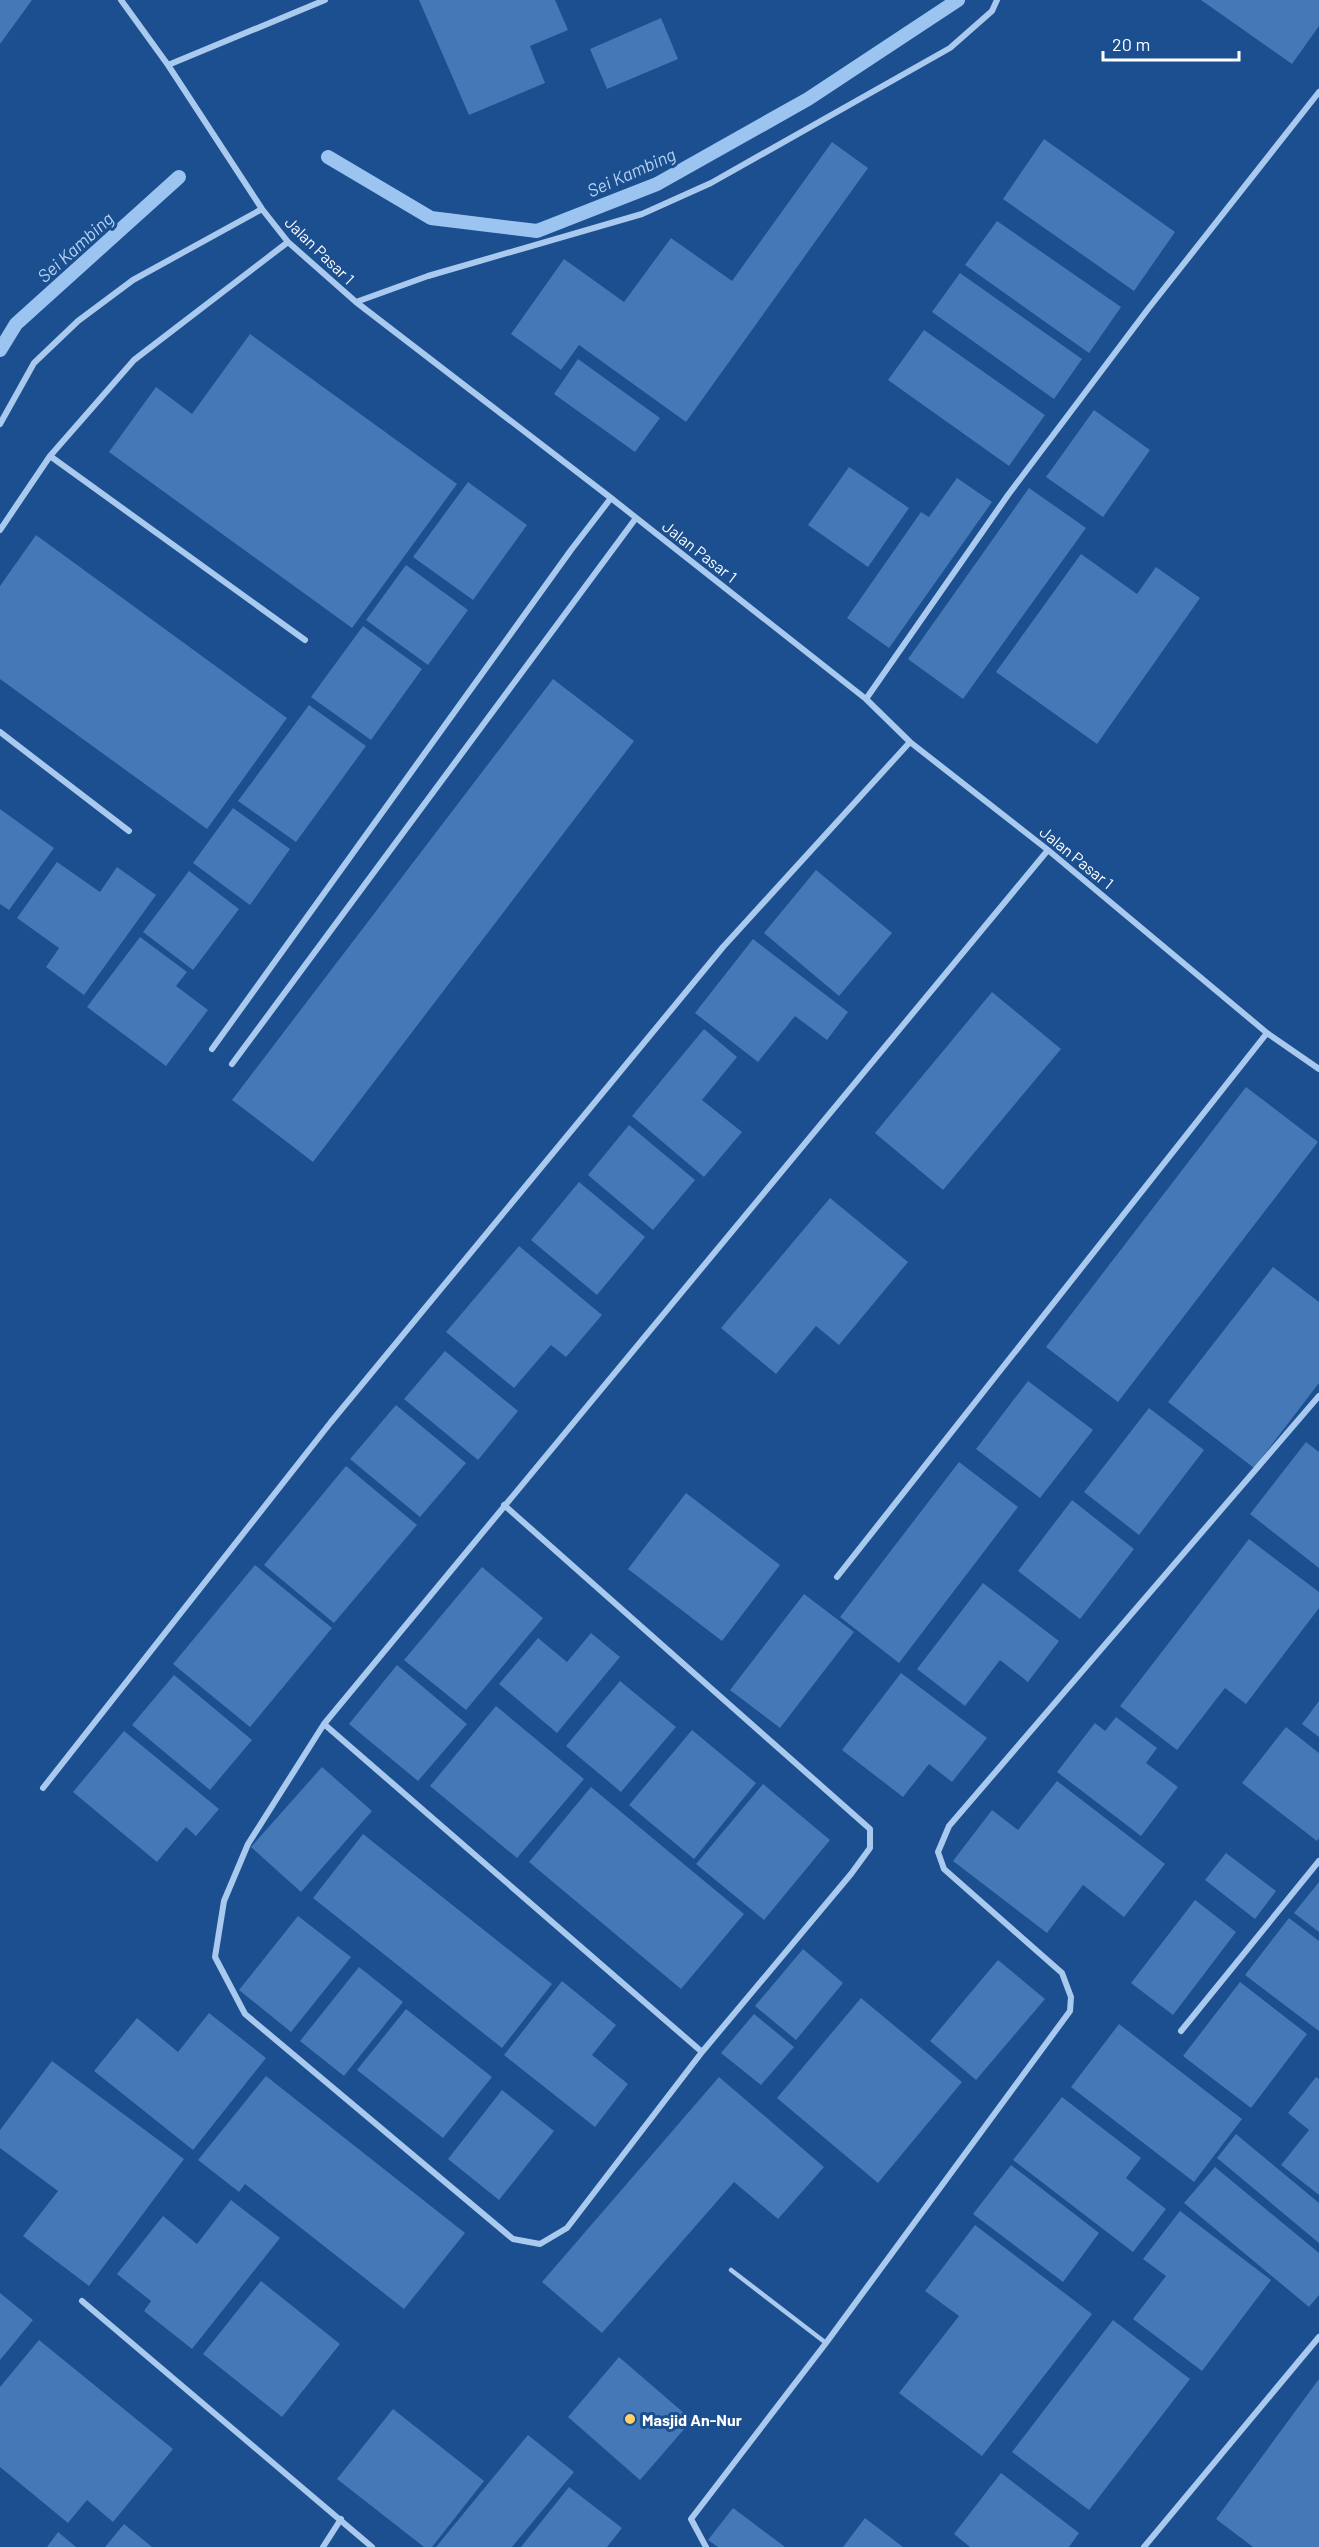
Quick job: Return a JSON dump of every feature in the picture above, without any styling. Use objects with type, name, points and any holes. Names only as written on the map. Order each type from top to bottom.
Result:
[{"type":"street","name":"Jalan Pasar 1","points":[[122,0],[168,65],[262,209],[288,242],[356,302],[611,498],[866,699],[910,742],[1048,850],[1267,1033],[1319,1070]]},
{"type":"street","points":[[168,65],[325,0]]},
{"type":"street","points":[[356,302],[428,276],[642,214],[711,183],[950,48],[992,11],[997,0]]},
{"type":"street","points":[[866,699],[1008,495],[1148,309],[1319,92]]},
{"type":"street","points":[[0,424],[34,363],[78,321],[133,280],[262,209]]},
{"type":"street","points":[[0,530],[50,456],[134,360],[288,242]]},
{"type":"street","points":[[50,456],[305,640]]},
{"type":"street","points":[[212,1049],[571,550],[611,498]]},
{"type":"street","points":[[232,1064],[636,518]]},
{"type":"street","points":[[0,732],[129,831]]},
{"type":"street","points":[[44,1788],[331,1422],[716,956],[910,742]]},
{"type":"street","points":[[504,1505],[870,1829],[870,1848],[851,1874],[702,2052],[567,2228],[540,2244],[513,2239],[245,2014],[215,1957],[224,1901],[248,1844],[324,1724],[504,1505],[1048,850]]},
{"type":"street","points":[[837,1576],[1267,1033]]},
{"type":"street","points":[[706,2547],[691,2519],[826,2343],[1070,2011],[1071,1997],[1062,1973],[944,1869],[938,1852],[949,1826],[1319,1396]]},
{"type":"street","points":[[324,1724],[702,2052]]},
{"type":"street","points":[[1181,2031],[1319,1861]]},
{"type":"street","points":[[82,2301],[372,2547]]},
{"type":"street","points":[[1144,2547],[1319,2337]]},
{"type":"street","points":[[323,2547],[341,2519]]},
{"type":"lane","points":[[731,2270],[826,2343]]},
{"type":"building","points":[[0,0],[32,0],[0,44]]},
{"type":"building","points":[[419,0],[555,0],[568,30],[530,46],[545,83],[469,115]]},
{"type":"building","points":[[1201,0],[1319,0],[1319,26],[1292,64]]},
{"type":"building","points":[[661,18],[678,59],[607,89],[590,49]]},
{"type":"building","points":[[1044,139],[1175,232],[1134,291],[1003,199]]},
{"type":"building","points":[[832,142],[868,168],[686,422],[579,345],[561,370],[511,334],[564,259],[624,302],[671,238],[732,281]]},
{"type":"building","points":[[997,221],[1121,307],[1089,353],[965,265]]},
{"type":"building","points":[[960,273],[1082,359],[1054,399],[932,312]]},
{"type":"building","points":[[924,330],[1045,415],[1009,466],[888,380]]},
{"type":"building","points":[[250,334],[457,484],[352,628],[109,452],[156,387],[192,414]]},
{"type":"building","points":[[578,359],[660,418],[635,452],[554,394]]},
{"type":"building","points":[[1094,410],[1150,450],[1103,517],[1046,477]]},
{"type":"building","points":[[849,467],[909,508],[868,567],[808,525]]},
{"type":"building","points":[[957,478],[992,502],[889,648],[847,618],[921,512],[929,517]]},
{"type":"building","points":[[468,482],[527,525],[473,600],[413,557]]},
{"type":"building","points":[[1029,488],[1086,528],[963,699],[908,659]]},
{"type":"building","points":[[36,535],[287,718],[207,829],[0,679],[0,586]]},
{"type":"building","points":[[1081,554],[1137,594],[1156,567],[1200,598],[1097,744],[996,672]]},
{"type":"building","points":[[406,565],[468,610],[428,665],[366,620]]},
{"type":"building","points":[[363,626],[422,669],[371,740],[311,697]]},
{"type":"building","points":[[553,679],[634,741],[313,1162],[232,1100]]},
{"type":"building","points":[[309,705],[366,746],[296,842],[238,801]]},
{"type":"building","points":[[233,808],[290,849],[250,905],[193,863]]},
{"type":"building","points":[[0,809],[54,848],[9,910],[0,904]]},
{"type":"building","points":[[57,862],[100,892],[117,867],[156,895],[84,995],[46,967],[59,948],[17,918]]},
{"type":"building","points":[[816,870],[892,933],[839,996],[764,933]]},
{"type":"building","points":[[189,871],[239,909],[193,970],[143,932]]},
{"type":"building","points":[[140,937],[187,972],[176,986],[208,1010],[166,1066],[87,1007]]},
{"type":"building","points":[[753,939],[848,1012],[827,1040],[795,1016],[758,1062],[695,1013]]},
{"type":"building","points":[[992,992],[1061,1049],[943,1190],[875,1133]]},
{"type":"building","points":[[704,1029],[737,1057],[702,1100],[742,1132],[704,1177],[632,1116]]},
{"type":"building","points":[[1246,1087],[1318,1142],[1118,1402],[1046,1347]]},
{"type":"building","points":[[629,1125],[695,1180],[653,1230],[588,1175]]},
{"type":"building","points":[[579,1182],[645,1237],[597,1295],[531,1240]]},
{"type":"building","points":[[830,1198],[908,1262],[839,1345],[816,1326],[776,1374],[721,1328]]},
{"type":"building","points":[[519,1246],[602,1315],[566,1357],[551,1345],[514,1388],[446,1332]]},
{"type":"building","points":[[1273,1267],[1319,1302],[1319,1383],[1254,1468],[1168,1402]]},
{"type":"building","points":[[445,1351],[518,1411],[478,1460],[404,1399]]},
{"type":"building","points":[[1028,1381],[1093,1430],[1040,1498],[976,1449]]},
{"type":"building","points":[[396,1405],[466,1463],[420,1517],[350,1459]]},
{"type":"building","points":[[1149,1408],[1204,1450],[1139,1535],[1084,1492]]},
{"type":"building","points":[[1306,1442],[1319,1452],[1319,1568],[1250,1514]]},
{"type":"building","points":[[959,1462],[1018,1507],[899,1663],[840,1617]]},
{"type":"building","points":[[346,1466],[417,1525],[334,1623],[264,1565]]},
{"type":"building","points":[[686,1493],[780,1565],[722,1641],[628,1569]]},
{"type":"building","points":[[1072,1500],[1134,1549],[1080,1619],[1018,1571]]},
{"type":"building","points":[[1249,1539],[1319,1592],[1319,1608],[1246,1704],[1225,1688],[1177,1750],[1120,1706]]},
{"type":"building","points":[[255,1565],[332,1628],[250,1727],[173,1664]]},
{"type":"building","points":[[482,1567],[543,1618],[466,1710],[404,1660]]},
{"type":"building","points":[[983,1583],[1059,1641],[1028,1682],[1000,1660],[965,1706],[917,1669]]},
{"type":"building","points":[[804,1594],[854,1632],[780,1728],[730,1690]]},
{"type":"building","points":[[591,1633],[620,1657],[557,1733],[499,1684],[538,1638],[567,1662]]},
{"type":"building","points":[[397,1665],[467,1724],[418,1781],[349,1724]]},
{"type":"building","points":[[901,1673],[987,1738],[952,1782],[929,1764],[903,1797],[842,1750]]},
{"type":"building","points":[[174,1675],[252,1740],[210,1790],[132,1725]]},
{"type":"building","points":[[620,1681],[676,1727],[621,1792],[566,1746]]},
{"type":"building","points":[[1319,1701],[1319,1737],[1302,1724]]},
{"type":"building","points":[[496,1706],[584,1779],[517,1858],[430,1786]]},
{"type":"building","points":[[1116,1717],[1157,1748],[1146,1763],[1178,1787],[1141,1836],[1057,1772],[1095,1723],[1105,1731]]},
{"type":"building","points":[[1286,1727],[1319,1753],[1319,1838],[1317,1841],[1242,1783]]},
{"type":"building","points":[[692,1730],[756,1783],[694,1859],[629,1805]]},
{"type":"building","points":[[124,1731],[219,1809],[196,1836],[186,1827],[157,1862],[73,1792]]},
{"type":"building","points":[[322,1767],[372,1811],[301,1892],[251,1847]]},
{"type":"building","points":[[1057,1781],[1165,1864],[1124,1917],[1083,1885],[1047,1933],[953,1861],[992,1810],[1018,1830]]},
{"type":"building","points":[[763,1784],[830,1840],[764,1920],[696,1864]]},
{"type":"building","points":[[591,1787],[744,1914],[681,1989],[529,1862]]},
{"type":"building","points":[[363,1834],[552,1984],[502,2048],[313,1898]]},
{"type":"building","points":[[1226,1853],[1276,1891],[1255,1919],[1205,1880]]},
{"type":"building","points":[[1319,1882],[1319,1932],[1294,1913]]},
{"type":"building","points":[[1195,1900],[1236,1932],[1173,2015],[1131,1983]]},
{"type":"building","points":[[298,1916],[351,1957],[291,2032],[239,1990]]},
{"type":"building","points":[[1289,1918],[1319,1941],[1319,2031],[1245,1975]]},
{"type":"building","points":[[803,1949],[843,1983],[796,2040],[755,2006]]},
{"type":"building","points":[[998,1960],[1045,1999],[976,2080],[930,2041]]},
{"type":"building","points":[[359,1967],[403,2002],[344,2076],[300,2041]]},
{"type":"building","points":[[562,1981],[616,2025],[592,2055],[628,2084],[595,2127],[504,2055]]},
{"type":"building","points":[[1240,1982],[1307,2034],[1251,2108],[1183,2056]]},
{"type":"building","points":[[861,1998],[962,2082],[878,2183],[777,2098]]},
{"type":"building","points":[[406,2009],[492,2077],[443,2138],[357,2070]]},
{"type":"building","points":[[209,2013],[266,2058],[193,2150],[94,2071],[137,2018],[178,2052]]},
{"type":"building","points":[[754,2014],[794,2047],[761,2085],[721,2053]]},
{"type":"building","points":[[1119,2024],[1242,2119],[1194,2182],[1071,2087]]},
{"type":"building","points":[[52,2061],[184,2159],[89,2286],[23,2236],[58,2191],[0,2148],[0,2130]]},
{"type":"building","points":[[266,2076],[465,2233],[404,2309],[245,2184],[239,2192],[198,2160]]},
{"type":"building","points":[[719,2077],[824,2167],[778,2219],[734,2182],[602,2333],[542,2282]]},
{"type":"building","points":[[1316,2077],[1319,2079],[1319,2195],[1281,2165],[1309,2130],[1288,2113]]},
{"type":"building","points":[[502,2090],[554,2131],[499,2200],[448,2159]]},
{"type":"building","points":[[1062,2097],[1141,2158],[1126,2178],[1166,2209],[1133,2252],[1013,2160]]},
{"type":"building","points":[[1236,2134],[1319,2203],[1319,2243],[1217,2158]]},
{"type":"building","points":[[1011,2165],[1099,2233],[1063,2282],[973,2214]]},
{"type":"building","points":[[1215,2167],[1319,2253],[1319,2295],[1309,2307],[1184,2203]]},
{"type":"building","points":[[231,2200],[280,2238],[192,2349],[144,2311],[151,2301],[117,2274],[163,2216],[197,2244]]},
{"type":"building","points":[[1180,2211],[1271,2280],[1202,2371],[1133,2319],[1166,2276],[1143,2259]]},
{"type":"building","points":[[975,2225],[1092,2314],[982,2456],[899,2393],[959,2316],[925,2291]]},
{"type":"building","points":[[261,2281],[340,2344],[282,2417],[203,2354]]},
{"type":"building","points":[[0,2293],[33,2320],[0,2360]]},
{"type":"building","points":[[1113,2320],[1190,2379],[1089,2510],[1012,2452]]},
{"type":"building","points":[[39,2340],[173,2449],[113,2522],[87,2500],[68,2523],[0,2467],[0,2387]]},
{"type":"building","name":"Masjid An-Nur","points":[[619,2357],[692,2420],[640,2480],[568,2417]]},
{"type":"building","points":[[1319,2379],[1319,2547],[1253,2547],[1216,2519]]},
{"type":"building","points":[[393,2409],[484,2481],[432,2547],[424,2547],[337,2479]]},
{"type":"building","points":[[528,2435],[574,2472],[512,2547],[436,2547]]},
{"type":"building","points":[[1001,2473],[1079,2533],[1069,2547],[970,2547],[954,2534]]},
{"type":"building","points":[[569,2487],[622,2528],[607,2547],[521,2547]]},
{"type":"building","points":[[733,2508],[785,2547],[718,2547],[708,2540]]},
{"type":"building","points":[[865,2518],[903,2547],[843,2547]]},
{"type":"building","points":[[124,2524],[152,2547],[105,2547]]},
{"type":"building","points":[[58,2532],[76,2547],[47,2547]]},
{"type":"waterway","name":"Sei Kambing","points":[[328,157],[431,218],[537,231],[657,184],[808,99],[958,0]]},
{"type":"waterway","name":"Sei Kambing","points":[[0,350],[16,324],[179,177]]},
{"type":"place","name":"Masjid An-Nur","points":[[630,2419]]}]
